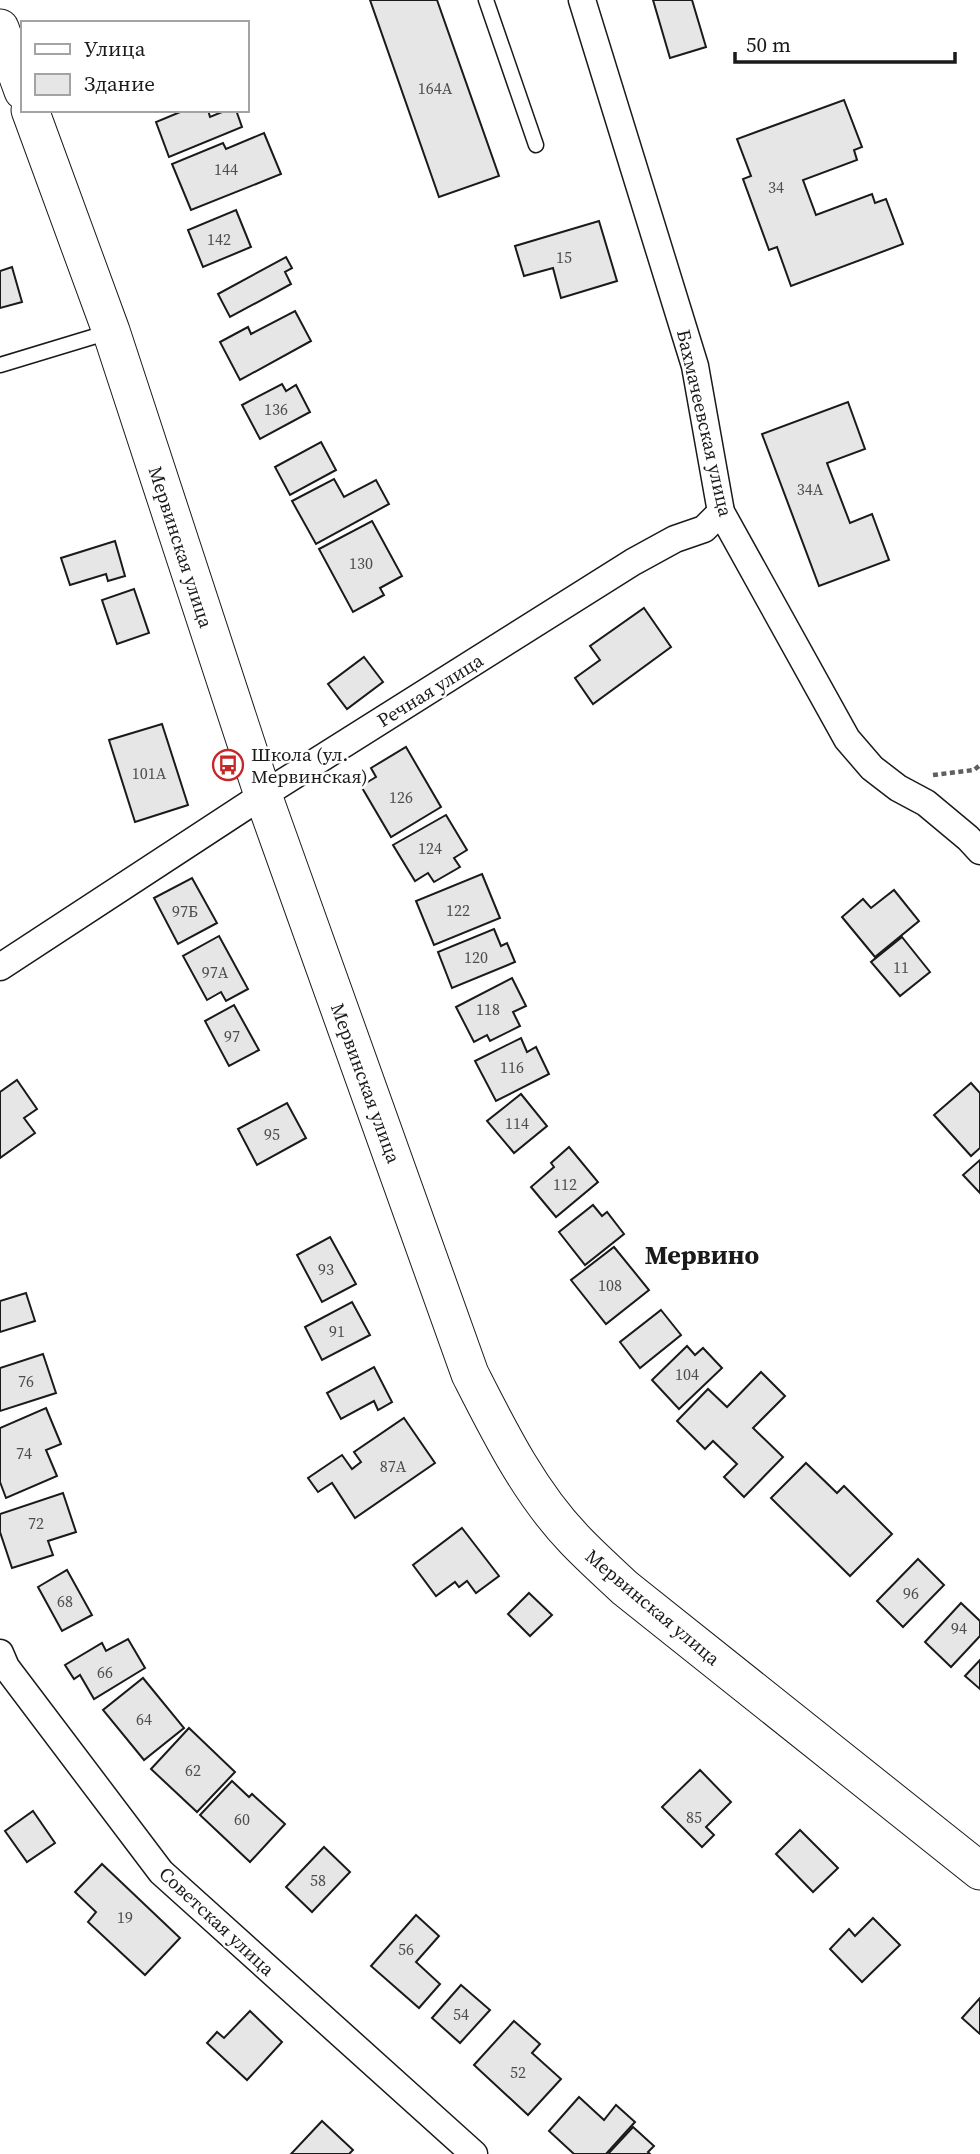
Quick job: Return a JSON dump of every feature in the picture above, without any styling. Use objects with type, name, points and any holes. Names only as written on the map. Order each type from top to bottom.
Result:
[{"type":"street","name":"Бахмачеевская улица","points":[[582,0],[695,366],[722,512],[847,739],[872,768],[898,788],[926,803],[980,851]]},
{"type":"street","points":[[0,29],[21,86]]},
{"type":"street","name":"Мервинская улица","points":[[31,112],[111,331],[263,795],[470,1374],[501,1434],[531,1486],[572,1538],[625,1588],[980,1871]]},
{"type":"street","name":"Речная улица","points":[[0,967],[263,795],[633,562],[704,529],[722,512]]},
{"type":"street","name":"Советская улица","points":[[0,1653],[6,1667],[161,1872],[474,2154]]},
{"type":"lane","points":[[485,0],[536,145]]},
{"type":"lane","points":[[0,365],[111,331]]},
{"type":"building","points":[[370,0],[437,0],[499,176],[439,197]]},
{"type":"building","points":[[653,0],[692,0],[706,47],[670,58]]},
{"type":"building","points":[[844,100],[862,147],[854,150],[857,160],[803,180],[816,215],[872,194],[875,203],[886,199],[903,244],[791,286],[777,247],[769,250],[743,179],[751,176],[737,139]]},
{"type":"building","points":[[180,112],[209,112],[210,117],[222,112],[237,112],[242,127],[169,157],[156,122]]},
{"type":"building","points":[[264,133],[281,174],[191,210],[172,164],[223,143],[226,149]]},
{"type":"building","points":[[236,210],[251,247],[203,267],[188,230]]},
{"type":"building","points":[[599,221],[617,281],[561,298],[553,268],[524,276],[515,246]]},
{"type":"building","points":[[286,257],[292,268],[285,272],[291,284],[230,317],[218,294]]},
{"type":"building","points":[[12,267],[22,302],[0,308],[0,271]]},
{"type":"building","points":[[295,311],[311,341],[240,380],[220,342],[248,327],[251,334]]},
{"type":"building","points":[[282,384],[286,391],[296,385],[310,412],[260,439],[242,405]]},
{"type":"building","points":[[848,402],[865,449],[827,463],[850,523],[872,514],[889,560],[819,586],[762,434]]},
{"type":"building","points":[[321,442],[336,470],[290,495],[275,467]]},
{"type":"building","points":[[334,479],[344,497],[376,480],[389,504],[316,544],[292,501]]},
{"type":"building","points":[[372,521],[402,576],[380,588],[384,595],[353,612],[319,549]]},
{"type":"building","points":[[115,541],[125,576],[108,581],[106,574],[70,585],[61,558]]},
{"type":"building","points":[[134,589],[149,633],[117,644],[102,600]]},
{"type":"building","points":[[644,608],[671,647],[593,704],[575,678],[600,660],[590,646]]},
{"type":"building","points":[[364,657],[383,682],[347,709],[328,684]]},
{"type":"building","points":[[162,724],[188,805],[135,822],[109,740]]},
{"type":"building","points":[[406,747],[441,807],[391,837],[361,786],[376,777],[371,768]]},
{"type":"building","points":[[446,815],[467,850],[454,858],[460,867],[434,882],[428,873],[415,881],[393,845]]},
{"type":"building","points":[[482,874],[500,918],[434,945],[416,901]]},
{"type":"building","points":[[192,878],[217,923],[178,944],[154,898]]},
{"type":"building","points":[[894,890],[919,921],[875,957],[842,917],[863,899],[871,908]]},
{"type":"building","points":[[494,929],[501,946],[507,943],[515,962],[452,988],[438,952]]},
{"type":"building","points":[[219,936],[248,989],[226,1001],[221,992],[207,1000],[183,956]]},
{"type":"building","points":[[902,937],[930,972],[900,996],[871,962]]},
{"type":"building","points":[[512,978],[526,1006],[513,1012],[520,1026],[490,1041],[487,1035],[474,1042],[456,1007]]},
{"type":"building","points":[[234,1005],[259,1050],[229,1066],[205,1021]]},
{"type":"building","points":[[521,1038],[527,1052],[536,1047],[549,1074],[496,1101],[475,1061]]},
{"type":"building","points":[[17,1080],[37,1109],[24,1118],[35,1133],[0,1158],[0,1092]]},
{"type":"building","points":[[971,1083],[980,1093],[980,1148],[971,1156],[934,1115]]},
{"type":"building","points":[[521,1094],[547,1126],[514,1153],[487,1121]]},
{"type":"building","points":[[287,1103],[306,1138],[257,1165],[238,1129]]},
{"type":"building","points":[[569,1147],[598,1182],[556,1217],[531,1187],[554,1167],[551,1163]]},
{"type":"building","points":[[980,1160],[980,1193],[963,1175]]},
{"type":"building","points":[[593,1205],[602,1216],[607,1212],[624,1234],[585,1265],[559,1232]]},
{"type":"building","points":[[330,1237],[356,1284],[322,1302],[297,1255]]},
{"type":"building","points":[[614,1247],[649,1290],[606,1324],[571,1280]]},
{"type":"building","points":[[26,1293],[35,1321],[0,1332],[0,1301]]},
{"type":"building","points":[[352,1302],[370,1335],[322,1360],[305,1327]]},
{"type":"building","points":[[661,1310],[681,1335],[640,1368],[620,1342]]},
{"type":"building","points":[[687,1346],[695,1355],[703,1348],[722,1368],[679,1409],[652,1380]]},
{"type":"building","points":[[43,1354],[56,1393],[0,1411],[0,1368]]},
{"type":"building","points":[[374,1367],[392,1402],[378,1410],[374,1401],[341,1419],[327,1393]]},
{"type":"building","points":[[761,1372],[785,1396],[753,1428],[783,1457],[744,1497],[724,1477],[737,1464],[713,1441],[705,1449],[677,1421],[708,1389],[727,1407]]},
{"type":"building","points":[[46,1408],[61,1444],[46,1450],[57,1476],[6,1498],[0,1482],[0,1428]]},
{"type":"building","points":[[404,1418],[435,1463],[355,1518],[332,1483],[318,1492],[308,1478],[342,1455],[352,1469],[361,1462],[354,1452]]},
{"type":"building","points":[[806,1463],[837,1493],[844,1486],[892,1534],[850,1576],[771,1498]]},
{"type":"building","points":[[63,1493],[76,1532],[48,1541],[53,1555],[12,1568],[0,1532],[0,1514]]},
{"type":"building","points":[[462,1528],[499,1576],[476,1593],[467,1581],[459,1587],[455,1582],[436,1596],[413,1565]]},
{"type":"building","points":[[918,1559],[944,1585],[903,1627],[877,1601]]},
{"type":"building","points":[[67,1570],[92,1615],[62,1631],[38,1587]]},
{"type":"building","points":[[529,1593],[552,1615],[530,1636],[508,1614]]},
{"type":"building","points":[[961,1603],[980,1621],[980,1636],[951,1667],[925,1642]]},
{"type":"building","points":[[128,1639],[145,1668],[94,1699],[80,1675],[74,1679],[65,1665],[102,1643],[106,1651]]},
{"type":"building","points":[[980,1660],[980,1689],[965,1676]]},
{"type":"building","points":[[143,1678],[184,1728],[144,1760],[103,1710]]},
{"type":"building","points":[[189,1728],[235,1772],[197,1812],[151,1769]]},
{"type":"building","points":[[700,1770],[731,1802],[706,1827],[714,1835],[702,1847],[662,1807]]},
{"type":"building","points":[[232,1781],[249,1797],[252,1794],[285,1824],[250,1862],[200,1815]]},
{"type":"building","points":[[33,1811],[55,1843],[27,1862],[5,1831]]},
{"type":"building","points":[[800,1830],[838,1868],[813,1892],[776,1854]]},
{"type":"building","points":[[324,1847],[350,1872],[312,1912],[286,1887]]},
{"type":"building","points":[[102,1864],[180,1938],[145,1975],[88,1922],[96,1912],[75,1892]]},
{"type":"building","points":[[416,1915],[439,1936],[416,1962],[440,1984],[419,2008],[371,1966]]},
{"type":"building","points":[[873,1918],[900,1945],[862,1982],[830,1949],[849,1929],[855,1936]]},
{"type":"building","points":[[461,1985],[490,2010],[460,2043],[432,2018]]},
{"type":"building","points":[[980,1998],[980,2034],[962,2018]]},
{"type":"building","points":[[250,2011],[282,2042],[247,2080],[207,2043],[217,2032],[224,2038]]},
{"type":"building","points":[[514,2021],[540,2044],[532,2053],[561,2079],[528,2115],[474,2065]]},
{"type":"building","points":[[579,2097],[604,2120],[616,2105],[635,2122],[606,2154],[574,2154],[549,2131]]},
{"type":"building","points":[[322,2121],[353,2150],[349,2154],[291,2154]]},
{"type":"building","points":[[633,2127],[654,2146],[648,2152],[650,2154],[608,2154]]},
{"type":"place","name":"Школа (ул. Мервинская)","points":[[228,765]]},
{"type":"district","name":"Мервино","points":[[702,1255]]}]
